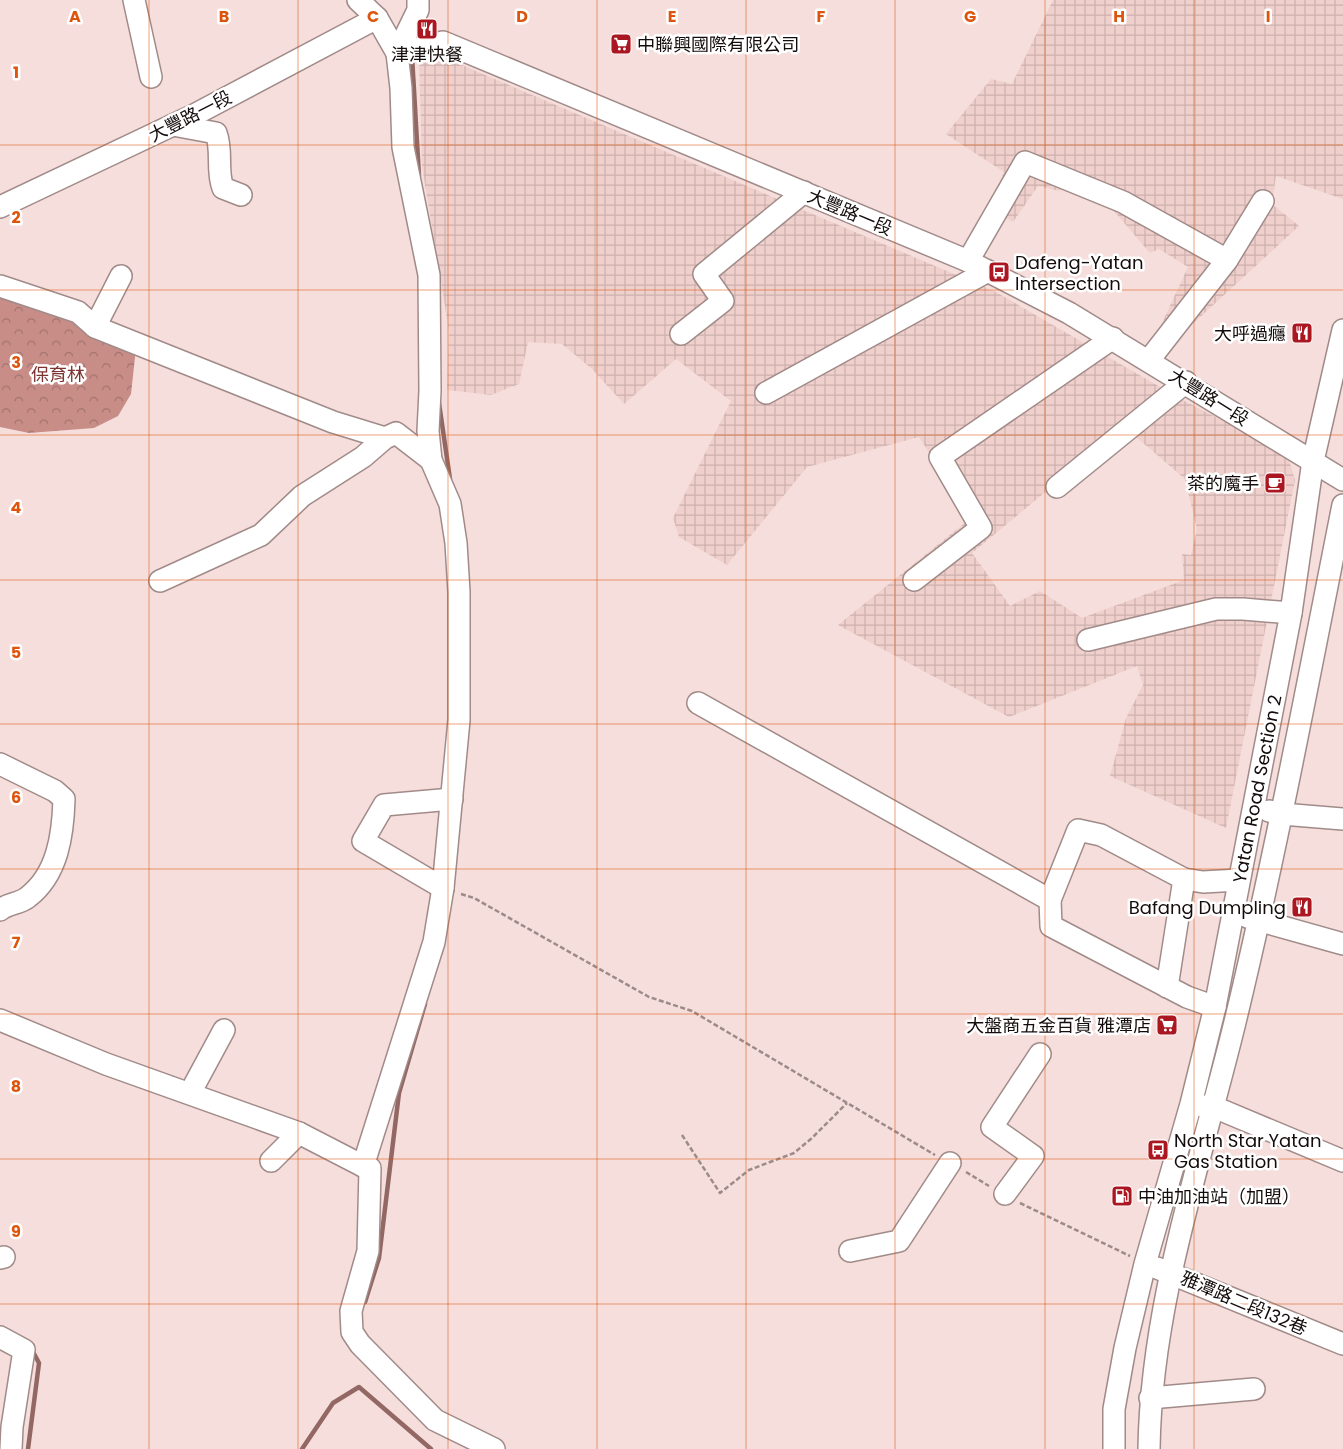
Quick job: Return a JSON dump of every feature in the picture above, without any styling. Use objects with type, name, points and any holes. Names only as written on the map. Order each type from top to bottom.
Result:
[{"type":"street","points":[[134,0],[151,77]]},
{"type":"street","points":[[358,0],[377,18],[397,53],[403,147],[429,275],[430,391],[428,430],[431,460],[450,504],[456,543],[459,592],[459,720],[442,888],[434,942],[363,1166]]},
{"type":"street","points":[[397,53],[418,10],[418,0]]},
{"type":"street","name":"大豐路一段","points":[[0,208],[173,125],[377,18]]},
{"type":"street","name":"大豐路一段","points":[[397,53],[443,42],[968,261],[1069,312],[1343,480]]},
{"type":"street","points":[[173,125],[216,134],[220,142],[218,176],[223,188],[241,195]]},
{"type":"street","points":[[968,261],[1026,162],[1123,202],[1227,260]]},
{"type":"street","points":[[681,334],[723,301],[704,274],[804,192]]},
{"type":"street","points":[[1149,360],[1227,260],[1263,201]]},
{"type":"street","points":[[766,392],[988,271]]},
{"type":"street","points":[[95,327],[121,276]]},
{"type":"street","points":[[0,286],[78,312],[95,327],[333,422],[384,438]]},
{"type":"street","name":"Yatan Road Section 2","points":[[1114,1449],[1114,1409],[1125,1348],[1145,1264],[1191,1104],[1215,1007],[1252,806],[1291,613],[1314,461],[1343,330]]},
{"type":"street","points":[[914,580],[981,528],[940,457],[1112,338]]},
{"type":"street","points":[[1057,487],[1186,382]]},
{"type":"street","points":[[160,582],[261,536],[302,496],[362,457],[384,438],[396,433],[431,460]]},
{"type":"street","name":"Yatan Road Section 2","points":[[1149,1449],[1150,1398],[1170,1272],[1214,1107],[1259,920],[1282,814],[1343,505]]},
{"type":"street","points":[[1088,640],[1216,609],[1243,608],[1291,613]]},
{"type":"street","points":[[698,703],[1050,900]]},
{"type":"street","points":[[0,764],[55,791],[64,799],[63,831],[54,861],[40,886],[27,898],[0,910]]},
{"type":"street","points":[[442,888],[363,841],[384,805],[452,799]]},
{"type":"street","points":[[1252,806],[1282,814],[1343,819]]},
{"type":"street","points":[[1215,1007],[1187,998],[1051,926],[1050,900],[1078,830],[1101,835],[1184,879],[1203,882],[1239,880]]},
{"type":"street","points":[[1167,987],[1184,879]]},
{"type":"street","points":[[1234,912],[1342,942]]},
{"type":"street","points":[[0,1020],[106,1064],[299,1133],[370,1168],[368,1251],[351,1311],[352,1332],[366,1350],[435,1420],[494,1449]]},
{"type":"street","points":[[190,1093],[224,1030]]},
{"type":"street","points":[[1005,1194],[1033,1156],[992,1127],[1040,1054]]},
{"type":"street","points":[[1191,1104],[1214,1107],[1343,1161]]},
{"type":"street","points":[[271,1160],[299,1133]]},
{"type":"street","points":[[850,1251],[899,1241],[950,1163]]},
{"type":"street","name":"雅潭路二段132巷","points":[[1145,1264],[1170,1272],[1343,1344]]},
{"type":"street","points":[[0,1337],[24,1350],[12,1427],[11,1449]]},
{"type":"street","points":[[1150,1398],[1254,1389]]},
{"type":"path","points":[[442,888],[474,898],[649,997],[692,1011],[1042,1215],[1145,1264]]},
{"type":"path","points":[[682,1135],[720,1193],[749,1170],[794,1153],[812,1138],[847,1102]]},
{"type":"shaded area","points":[[1053,0],[1343,0],[1343,199],[1276,176],[1272,204],[1299,226],[1159,355],[1150,349],[1188,267],[1159,249],[1150,253],[1082,174],[1059,191],[1038,186],[1013,222],[988,208],[1004,172],[946,134],[991,79],[1012,84]]},
{"type":"shaded area","points":[[431,52],[994,291],[1167,391],[972,553],[1010,606],[1040,591],[1082,618],[1184,580],[1182,554],[1191,555],[1197,529],[1185,479],[1128,430],[1181,399],[1285,453],[1295,480],[1226,828],[1110,776],[1126,718],[1143,685],[1137,666],[1009,717],[838,625],[971,518],[919,437],[807,467],[727,565],[679,537],[673,518],[731,401],[676,359],[624,404],[592,369],[562,344],[528,342],[519,384],[491,395],[447,390],[449,331],[422,166],[419,58]]},
{"type":"green space","name":"保育林","points":[[0,279],[136,348],[131,394],[118,416],[94,428],[29,433],[0,427]]},
{"type":"waterway","points":[[412,56],[419,176]]},
{"type":"waterway","points":[[439,403],[450,479]]},
{"type":"waterway","points":[[365,1302],[379,1258],[399,1093],[425,1004]]},
{"type":"waterway","points":[[28,1449],[39,1363],[32,1350]]},
{"type":"waterway","points":[[302,1449],[333,1403],[359,1387],[431,1449]]},
{"type":"place","name":"津津快餐","points":[[427,29]]},
{"type":"place","name":"中聯興國際有限公司","points":[[621,44]]},
{"type":"place","name":"Dafeng-Yatan Intersection","points":[[999,272]]},
{"type":"place","name":"大呼過癮","points":[[1302,333]]},
{"type":"place","name":"茶的魔手","points":[[1275,483]]},
{"type":"place","name":"Bafang Dumpling","points":[[1302,907]]},
{"type":"place","name":"大盤商五金百貨 雅潭店","points":[[1167,1025]]},
{"type":"place","name":"North Star Yatan Gas Station","points":[[1158,1150]]},
{"type":"place","name":"中油加油站（加盟）","points":[[1122,1196]]}]
